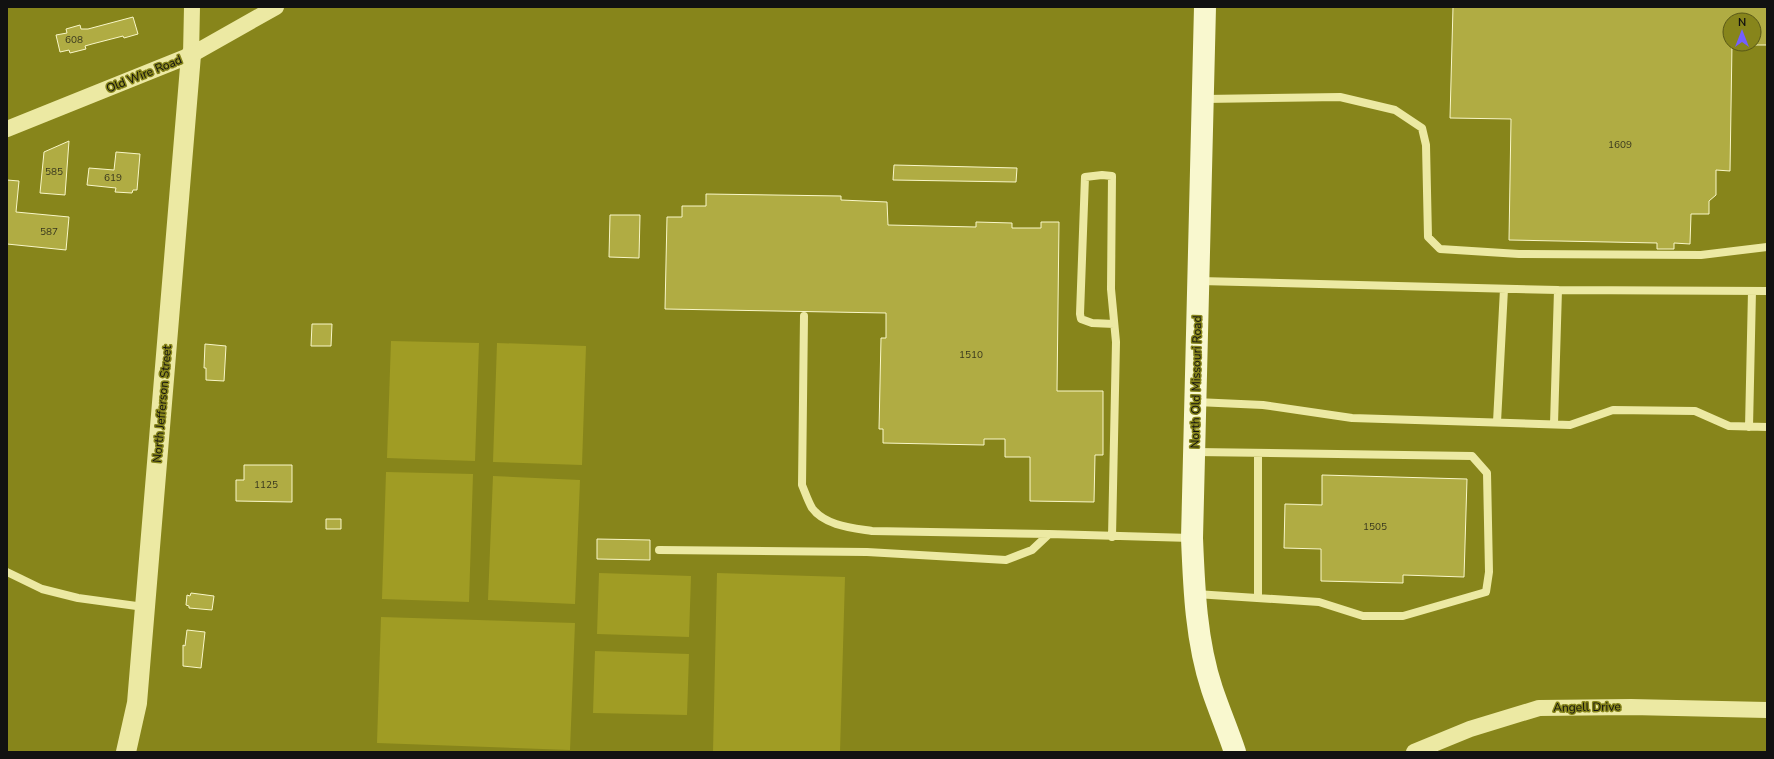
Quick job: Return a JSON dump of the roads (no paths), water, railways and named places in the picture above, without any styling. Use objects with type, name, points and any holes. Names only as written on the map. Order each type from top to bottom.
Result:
[{"type":"main road","name":"North Old Missouri Road","points":[[1205,7],[1192,538],[1195,594],[1200,638],[1211,688],[1235,752]]},
{"type":"street","points":[[191,55],[192,7]]},
{"type":"street","name":"Old Wire Road","points":[[7,129],[191,55],[276,7]]},
{"type":"street","name":"North Jefferson Street","points":[[126,752],[137,703],[191,55]]},
{"type":"street","name":"Angell Drive","points":[[1414,752],[1438,747],[1470,729],[1539,708],[1631,706],[1767,710]]},
{"type":"lane","points":[[1203,99],[1340,97],[1395,110],[1422,128],[1426,145],[1428,237],[1440,250],[1519,254],[1701,255],[1767,247]]},
{"type":"lane","points":[[1112,536],[1116,342],[1111,289],[1112,176],[1102,175],[1085,177],[1080,314],[1081,319],[1092,323],[1114,324]]},
{"type":"lane","points":[[1198,281],[1558,290],[1767,291]]},
{"type":"lane","points":[[1497,422],[1504,289]]},
{"type":"lane","points":[[1554,424],[1558,290]]},
{"type":"lane","points":[[1749,427],[1752,291]]},
{"type":"lane","points":[[804,316],[802,485],[813,508],[828,520],[849,528],[872,531],[1192,538]]},
{"type":"lane","points":[[1195,402],[1264,405],[1352,418],[1570,425],[1613,410],[1695,411],[1729,426],[1767,427]]},
{"type":"lane","points":[[1194,452],[1390,453],[1472,456],[1487,473],[1490,572],[1486,592],[1403,616],[1363,616],[1319,602],[1195,594]]},
{"type":"lane","points":[[1258,453],[1258,598]]},
{"type":"lane","points":[[660,550],[867,552],[1006,560],[1032,550],[1048,534]]},
{"type":"lane","points":[[7,572],[42,589],[78,598],[145,607]]}]
